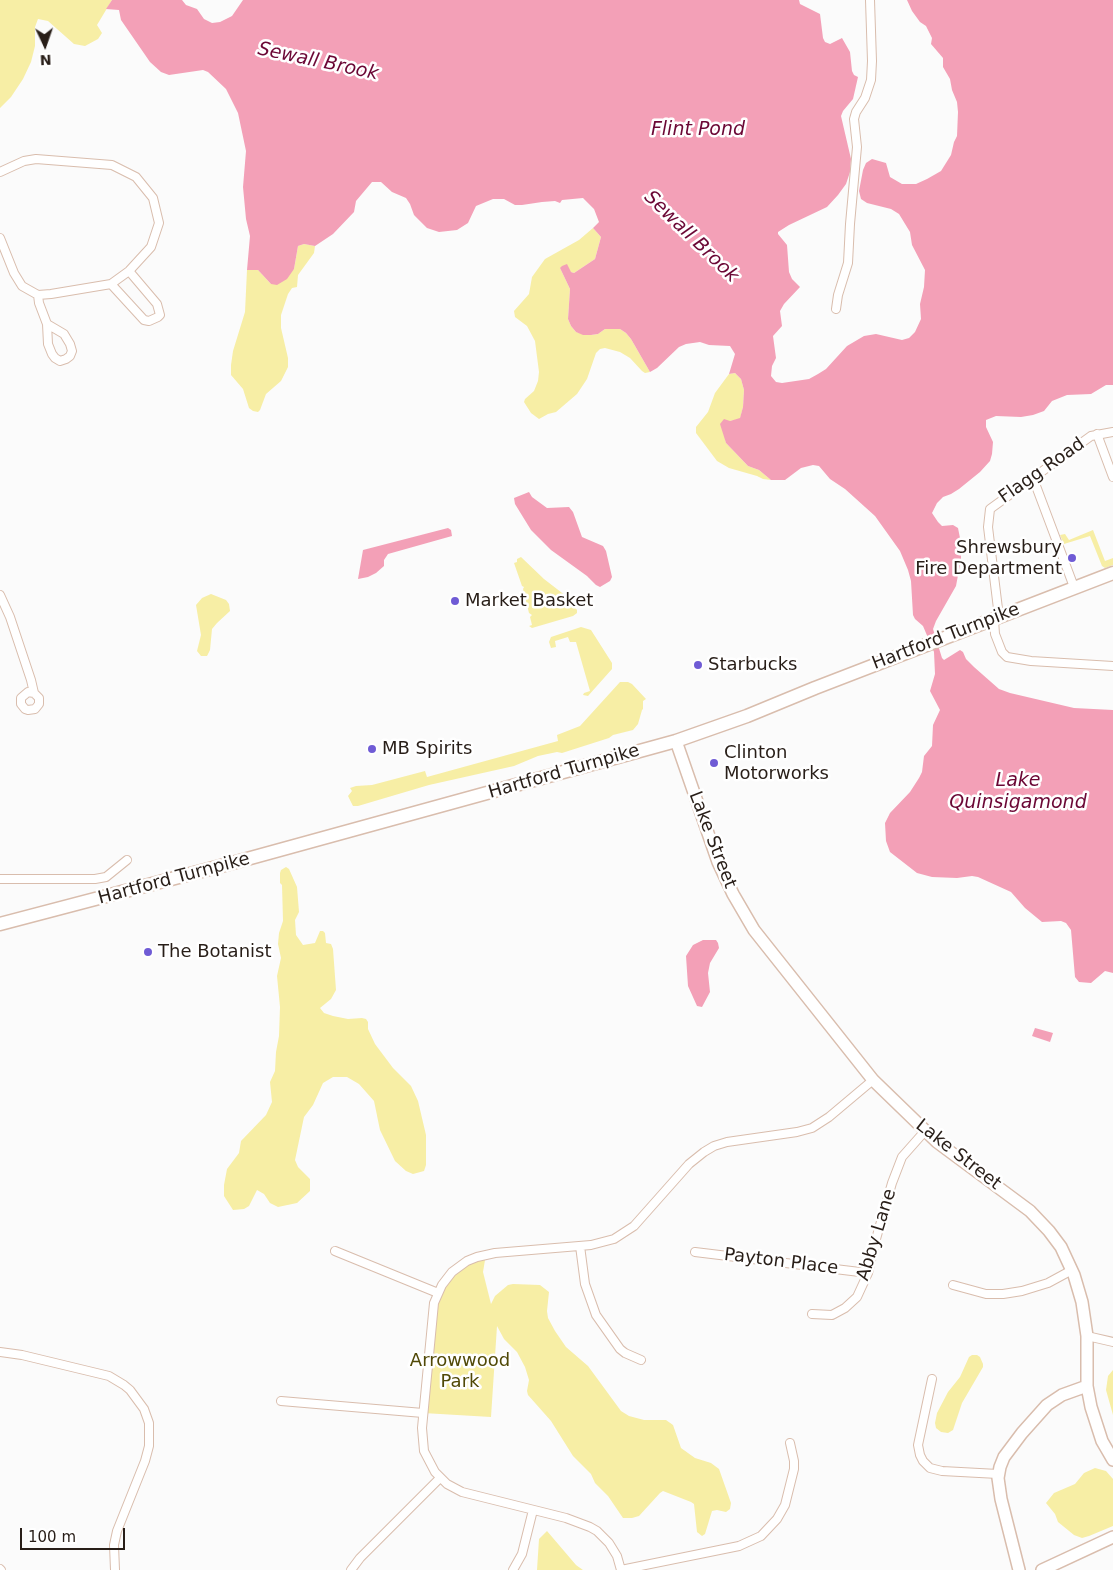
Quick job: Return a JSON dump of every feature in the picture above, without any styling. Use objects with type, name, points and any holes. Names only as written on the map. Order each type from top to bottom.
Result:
[{"type":"main road","name":"Hartford Turnpike","points":[[0,924],[236,862],[676,741],[747,716],[1113,572]]},
{"type":"main road","name":"Lake Street","points":[[676,741],[713,851],[725,879],[761,939],[873,1080],[925,1132],[1034,1216],[1054,1237],[1072,1270],[1080,1294],[1087,1336],[1086,1386],[1097,1430],[1113,1460]]},
{"type":"main road","points":[[1019,1570],[1001,1499],[998,1474],[1002,1462],[1022,1433],[1047,1405],[1062,1396],[1086,1386]]},
{"type":"main road","points":[[1042,1570],[1113,1537]]},
{"type":"street","points":[[836,309],[838,295],[848,263],[857,147],[854,119],[865,98],[871,80],[870,0]]},
{"type":"street","points":[[0,172],[24,161],[36,159],[112,165],[136,177],[153,198],[159,223],[151,247],[129,271],[111,284],[51,294],[38,295],[22,286],[14,273],[0,238]]},
{"type":"street","points":[[111,284],[144,320],[149,322],[158,317],[160,313],[157,304],[129,271]]},
{"type":"street","points":[[38,295],[47,324],[48,344],[52,354],[60,361],[66,359],[72,351],[70,344],[64,334],[47,324]]},
{"type":"street","name":"Flagg Road","points":[[996,618],[988,527],[989,511],[992,506],[1091,436],[1113,432]]},
{"type":"street","points":[[1097,434],[1113,477]]},
{"type":"street","points":[[1033,478],[1074,587]]},
{"type":"street","points":[[0,595],[10,616],[34,692]]},
{"type":"street","points":[[996,618],[995,634],[1002,652],[1007,657],[1031,661],[1113,666]]},
{"type":"street","points":[[0,878],[101,878],[106,877],[127,860]]},
{"type":"street","points":[[790,1443],[794,1469],[784,1505],[777,1519],[761,1536],[739,1546],[622,1570],[613,1549],[598,1531],[574,1520],[462,1492],[440,1478],[424,1451],[422,1436],[432,1315],[438,1293],[452,1272],[467,1261],[496,1253],[606,1242],[628,1231],[694,1160],[709,1149],[727,1142],[797,1132],[812,1128],[829,1117],[873,1080]]},
{"type":"street","name":"Abby Lane","points":[[812,1314],[832,1315],[845,1308],[858,1297],[868,1273],[892,1183],[902,1157],[925,1132]]},
{"type":"street","points":[[580,1246],[585,1283],[596,1315],[620,1348],[625,1353],[641,1360]]},
{"type":"street","points":[[335,1252],[438,1293]]},
{"type":"street","name":"Payton Place","points":[[695,1252],[868,1273]]},
{"type":"street","points":[[953,1285],[986,1294],[1003,1294],[1022,1291],[1048,1283],[1072,1270]]},
{"type":"street","points":[[1087,1336],[1113,1342]]},
{"type":"street","points":[[0,1352],[22,1355],[110,1376],[130,1390],[144,1409],[149,1423],[149,1446],[145,1462],[116,1534],[114,1570]]},
{"type":"street","points":[[932,1379],[918,1444],[923,1461],[930,1468],[942,1471],[998,1474]]},
{"type":"street","points":[[281,1401],[423,1414]]},
{"type":"street","points":[[350,1570],[440,1478]]},
{"type":"street","points":[[513,1570],[522,1554],[533,1510]]},
{"type":"green space","points":[[0,0],[112,0],[97,25],[102,33],[98,39],[85,46],[74,44],[48,21],[38,19],[35,27],[35,46],[31,62],[11,97],[0,108]]},
{"type":"green space","points":[[593,228],[601,237],[595,259],[574,273],[560,268],[570,289],[568,319],[576,332],[591,335],[598,334],[605,329],[620,329],[631,339],[650,372],[645,373],[642,371],[630,358],[620,352],[605,348],[600,349],[596,353],[587,379],[577,394],[556,412],[539,419],[531,413],[524,402],[534,391],[538,381],[539,372],[535,341],[527,326],[515,317],[514,311],[529,294],[532,277],[545,259],[579,240]]},
{"type":"green space","points":[[304,244],[315,246],[314,253],[298,275],[297,287],[292,288],[288,294],[281,315],[281,328],[288,358],[288,367],[281,381],[266,394],[260,410],[258,412],[253,411],[249,408],[243,389],[231,375],[233,351],[245,312],[247,270],[258,270],[271,284],[294,269],[298,246]]},
{"type":"green space","points":[[735,373],[741,379],[744,390],[743,407],[740,419],[730,421],[724,433],[726,443],[748,466],[759,470],[771,480],[729,468],[717,461],[696,433],[696,427],[708,412],[715,393],[729,374]]},
{"type":"green space","points":[[1093,530],[1105,561],[1113,558],[1113,565],[1105,568],[1102,566],[1090,536],[1064,544],[1060,535],[1065,534],[1069,540]]},
{"type":"green space","points":[[521,557],[544,579],[566,596],[577,610],[577,613],[573,616],[532,628],[529,626],[532,625],[530,617],[532,615],[529,613],[524,587],[514,563]]},
{"type":"green space","points":[[211,594],[226,600],[230,611],[212,629],[210,650],[207,656],[201,656],[197,651],[201,635],[196,605],[202,598]]},
{"type":"green space","points":[[581,627],[591,630],[612,663],[612,669],[588,696],[583,695],[590,691],[576,642],[570,642],[568,637],[555,641],[556,647],[551,648],[549,642],[551,637]]},
{"type":"green space","points":[[620,682],[632,684],[646,699],[643,701],[643,709],[638,724],[633,730],[562,753],[557,752],[538,756],[514,766],[429,785],[358,806],[353,806],[348,796],[352,791],[350,788],[356,786],[372,785],[425,771],[427,777],[558,741],[557,735],[580,726]]},
{"type":"green space","points":[[286,867],[289,869],[297,887],[299,912],[295,920],[296,935],[303,945],[315,943],[320,931],[323,931],[326,943],[331,944],[333,949],[336,990],[331,999],[320,1008],[324,1013],[333,1016],[348,1019],[366,1019],[368,1029],[375,1044],[393,1068],[411,1086],[418,1101],[426,1135],[426,1165],[424,1171],[413,1174],[406,1171],[395,1161],[380,1130],[374,1101],[359,1084],[347,1077],[333,1077],[323,1083],[313,1105],[304,1117],[295,1160],[298,1167],[310,1179],[310,1191],[297,1203],[278,1207],[270,1203],[264,1194],[257,1190],[249,1206],[244,1209],[233,1210],[224,1196],[227,1169],[239,1153],[241,1141],[266,1115],[272,1102],[270,1082],[275,1071],[279,1036],[280,1007],[277,976],[281,958],[278,944],[283,921],[280,873]]},
{"type":"green space","name":"Arrowwood Park","points":[[486,1254],[483,1272],[491,1304],[495,1296],[508,1285],[540,1285],[549,1292],[548,1318],[555,1331],[566,1347],[588,1366],[621,1411],[629,1416],[644,1420],[666,1420],[673,1425],[681,1448],[695,1458],[711,1463],[719,1469],[731,1503],[730,1509],[726,1512],[712,1511],[705,1534],[702,1536],[697,1532],[694,1504],[663,1491],[639,1516],[623,1518],[608,1496],[595,1483],[591,1474],[573,1456],[551,1421],[528,1395],[529,1380],[525,1367],[517,1352],[504,1339],[497,1326],[491,1417],[423,1413],[434,1303],[459,1266]]},
{"type":"green space","points":[[972,1355],[980,1357],[983,1367],[962,1403],[953,1430],[948,1433],[941,1432],[936,1428],[937,1413],[948,1392],[960,1377],[969,1357]]},
{"type":"green space","points":[[1113,1370],[1113,1415],[1106,1390],[1108,1376]]},
{"type":"green space","points":[[1095,1468],[1106,1471],[1113,1479],[1113,1526],[1082,1538],[1074,1535],[1058,1522],[1055,1514],[1046,1503],[1054,1493],[1075,1484],[1084,1473]]},
{"type":"green space","points":[[547,1531],[576,1565],[583,1570],[537,1570],[539,1539]]},
{"type":"water","name":"Flint Pond","points":[[112,0],[182,0],[186,5],[197,9],[204,19],[212,23],[220,22],[232,16],[243,0],[799,0],[800,4],[820,14],[825,42],[830,44],[842,38],[850,52],[852,71],[858,77],[853,99],[841,116],[851,159],[850,172],[846,184],[827,207],[778,232],[787,245],[789,272],[792,279],[800,287],[780,311],[782,326],[773,336],[776,358],[772,366],[771,376],[776,382],[782,383],[809,379],[818,374],[826,369],[847,346],[864,336],[876,334],[902,340],[909,338],[915,332],[921,319],[920,304],[925,270],[912,245],[910,232],[899,214],[891,209],[867,203],[861,199],[859,191],[863,170],[866,163],[872,159],[886,163],[890,177],[902,184],[916,184],[927,179],[941,171],[951,155],[957,136],[957,102],[950,79],[943,67],[943,58],[931,44],[932,38],[926,26],[920,22],[907,0],[1113,0],[1113,385],[1106,385],[1091,394],[1067,395],[1052,401],[1044,411],[1033,415],[1021,417],[996,416],[986,420],[986,427],[993,442],[990,461],[959,489],[943,497],[937,503],[932,513],[942,526],[953,525],[958,528],[961,543],[961,559],[956,586],[933,629],[942,658],[944,660],[960,650],[974,667],[999,689],[1010,693],[1074,708],[1113,710],[1113,973],[1105,971],[1091,983],[1079,982],[1075,977],[1071,930],[1066,923],[1061,921],[1042,922],[1025,908],[1011,892],[978,877],[932,877],[917,873],[890,852],[886,841],[885,823],[890,813],[910,792],[922,772],[924,756],[932,746],[933,725],[940,710],[930,691],[935,674],[934,652],[923,626],[913,615],[911,581],[900,551],[875,516],[845,489],[830,479],[819,466],[813,465],[801,468],[785,480],[771,480],[759,470],[748,466],[726,443],[720,424],[724,419],[730,421],[740,418],[744,390],[741,379],[735,373],[729,374],[735,354],[730,346],[709,345],[700,342],[686,344],[679,347],[657,368],[650,372],[631,339],[620,329],[605,329],[598,334],[591,335],[583,335],[576,332],[568,319],[570,289],[560,268],[567,264],[571,272],[574,273],[595,259],[601,237],[593,228],[599,222],[594,209],[583,198],[562,200],[560,203],[555,201],[522,205],[515,205],[504,199],[493,199],[476,206],[468,223],[457,230],[439,232],[427,228],[414,215],[406,198],[392,192],[381,182],[372,182],[356,201],[354,212],[333,234],[315,246],[304,244],[298,246],[294,269],[287,279],[277,285],[271,284],[258,270],[247,270],[250,236],[246,219],[243,187],[246,151],[238,113],[226,89],[208,72],[203,70],[169,75],[161,72],[150,62],[121,20],[119,10],[106,9]]},
{"type":"water","points":[[529,492],[532,497],[547,508],[569,507],[573,512],[582,537],[603,546],[606,551],[612,577],[610,581],[600,587],[596,585],[587,576],[551,550],[531,530],[515,504],[514,498]]},
{"type":"water","points":[[448,528],[451,530],[452,536],[388,554],[384,560],[384,566],[376,573],[358,579],[363,550]]},
{"type":"water","points":[[703,940],[716,940],[719,948],[710,963],[708,973],[710,992],[702,1007],[697,1006],[688,986],[686,956],[693,945]]},
{"type":"water","points":[[1035,1028],[1053,1033],[1050,1042],[1032,1036]]},
{"type":"place","name":"Shrewsbury Fire Department","points":[[1072,558]]},
{"type":"place","name":"Market Basket","points":[[455,601]]},
{"type":"place","name":"Starbucks","points":[[698,665]]},
{"type":"place","name":"MB Spirits","points":[[372,749]]},
{"type":"place","name":"Clinton Motorworks","points":[[714,763]]},
{"type":"place","name":"The Botanist","points":[[148,952]]},
{"type":"water label","name":"Sewall Brook","points":[[318,62]]},
{"type":"water label","name":"Sewall Brook","points":[[691,237]]},
{"type":"water label","name":"Lake Quinsigamond","points":[[1018,792]]}]
